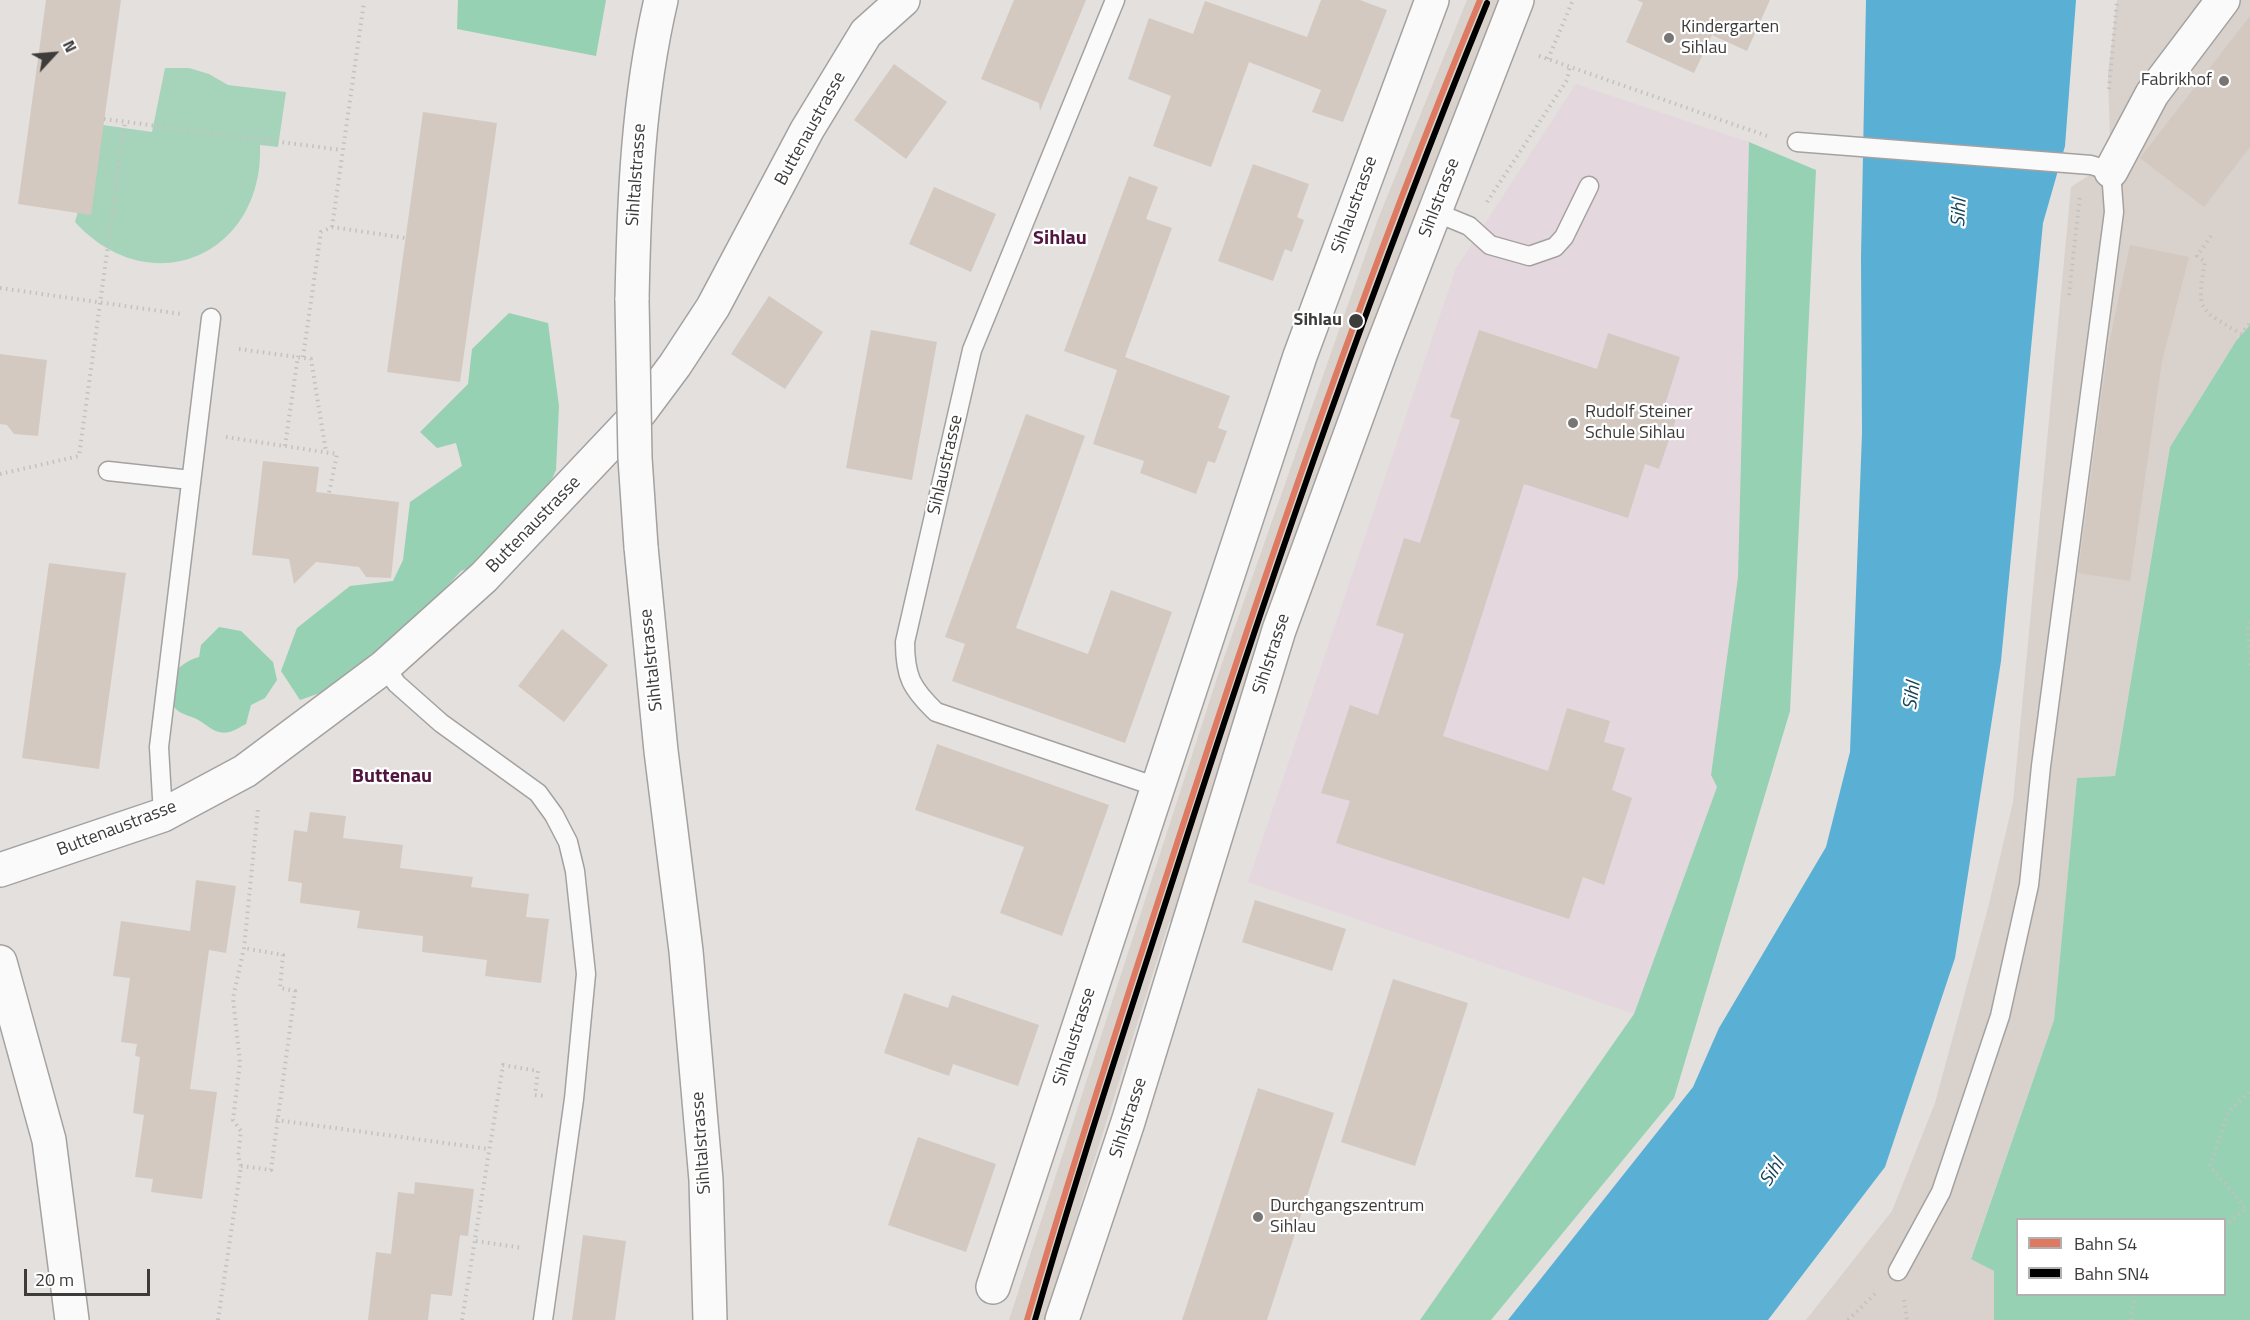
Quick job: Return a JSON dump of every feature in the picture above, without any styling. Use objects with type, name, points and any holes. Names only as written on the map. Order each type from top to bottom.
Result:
[{"type":"street","name":"Sihltalstrasse","points":[[661,0],[645,81],[633,204],[635,458],[641,547],[661,751],[686,951],[706,1180],[710,1320]]},
{"type":"street","name":"Buttenaustrasse","points":[[0,870],[76,847],[163,815],[245,771],[384,667],[484,577],[640,412],[713,307],[807,130],[866,33],[903,0]]},
{"type":"street","name":"Sihlaustrasse","points":[[993,1287],[1300,356],[1432,0]]},
{"type":"street","name":"Sihlstrasse","points":[[1062,1320],[1128,1122],[1279,630],[1380,353],[1517,0]]},
{"type":"street","points":[[2101,168],[2152,94],[2223,0]]},
{"type":"street","points":[[0,962],[49,1140],[72,1320]]},
{"type":"lane","name":"Sihlaustrasse","points":[[1115,0],[972,350],[905,642],[904,669],[916,693],[936,712],[1157,787]]},
{"type":"lane","points":[[1797,142],[2101,168],[2114,212],[2041,766],[2029,885],[2000,1016],[1941,1192],[1899,1271]]},
{"type":"lane","points":[[1435,212],[1469,226],[1490,245],[1529,256],[1555,247],[1564,237],[1589,186]]},
{"type":"lane","points":[[163,815],[159,747],[211,318]]},
{"type":"lane","points":[[108,471],[191,480]]},
{"type":"lane","points":[[384,667],[398,684],[441,723],[538,793],[554,815],[568,842],[575,871],[586,974],[574,1099],[543,1320]]},
{"type":"path","points":[[1548,59],[1573,0]]},
{"type":"path","points":[[332,227],[364,2]]},
{"type":"path","points":[[1539,56],[1754,133],[1797,142]]},
{"type":"path","points":[[1485,205],[1567,80],[1570,66]]},
{"type":"path","points":[[104,119],[342,150]]},
{"type":"path","points":[[0,474],[79,456],[125,122]]},
{"type":"path","points":[[285,446],[318,236],[325,229],[332,227],[405,238]]},
{"type":"path","points":[[2211,236],[2197,255],[2205,262],[2199,296],[2205,311],[2241,334],[2250,323]]},
{"type":"path","points":[[0,288],[211,318]]},
{"type":"path","points":[[208,345],[311,359],[326,452]]},
{"type":"path","points":[[197,433],[337,454],[329,494]]},
{"type":"path","points":[[2250,622],[2248,629],[2250,670]]},
{"type":"path","points":[[218,1320],[241,1166],[238,1156],[241,1131],[233,1120],[240,1063],[233,998],[244,948],[259,811],[245,771]]},
{"type":"path","points":[[241,1166],[271,1170],[295,991],[280,988],[283,955],[244,948]]},
{"type":"path","points":[[462,1320],[503,1065],[538,1071],[535,1095]]},
{"type":"path","points":[[2226,1225],[2248,1210],[2210,1166],[2228,1113],[2250,1091]]},
{"type":"path","points":[[276,1120],[489,1149]]},
{"type":"path","points":[[476,1241],[533,1250]]},
{"type":"path","points":[[1848,1320],[1899,1271]]},
{"type":"path","points":[[2131,1320],[2135,1296]]},
{"type":"shaded area","points":[[1467,0],[1501,0],[1465,83],[1469,93],[1355,388],[1347,392],[1195,843],[1199,852],[1178,919],[1169,922],[1083,1196],[1047,1320],[1009,1320],[1218,675],[1378,219]]},
{"type":"shaded area","points":[[2117,0],[2250,0],[2250,325],[2236,341],[2170,447],[2115,776],[2077,778],[2054,1020],[1971,1258],[1994,1271],[1994,1320],[1806,1320],[1892,1211],[1935,1103],[1989,904],[2013,802],[2071,187],[2091,174],[2111,171],[2108,74]]},
{"type":"shaded area","name":"Rudolf Steiner Schule Sihlau","points":[[1576,84],[1749,142],[1738,577],[1711,775],[1717,787],[1634,1014],[1248,882],[1456,268]]},
{"type":"green space","points":[[458,0],[606,0],[596,56],[457,29]]},
{"type":"green space","points":[[165,68],[189,68],[209,74],[228,85],[286,92],[278,147],[260,145],[256,184],[243,215],[223,240],[197,256],[168,263],[136,260],[105,247],[75,222],[103,125],[152,132]]},
{"type":"green space","points":[[1749,142],[1816,170],[1790,711],[1674,1098],[1491,1320],[1420,1320],[1634,1014],[1717,787],[1711,775],[1738,577]]},
{"type":"green space","points":[[509,313],[548,323],[559,406],[556,470],[520,551],[461,571],[398,641],[371,654],[357,680],[300,700],[281,671],[297,628],[350,586],[393,581],[403,560],[410,502],[462,466],[456,443],[437,448],[420,432],[468,384],[472,349]]},
{"type":"green space","points":[[2250,325],[2250,1320],[1994,1320],[1994,1271],[1971,1259],[2054,1020],[2077,778],[2115,776],[2170,447],[2236,341]]},
{"type":"green space","points":[[219,627],[241,631],[273,662],[277,680],[265,698],[251,705],[246,724],[224,733],[213,730],[197,719],[177,710],[168,692],[168,684],[172,676],[183,664],[199,657],[201,645]]},
{"type":"water","name":"Sihl","points":[[1866,0],[2076,0],[2065,146],[2043,223],[2001,661],[1955,958],[1885,1167],[1768,1320],[1508,1320],[1693,1087],[1719,1028],[1826,847],[1850,752],[1862,433],[1861,258]]},
{"type":"building","points":[[46,0],[121,0],[91,215],[18,204]]},
{"type":"building","points":[[1014,0],[1086,0],[1040,111],[1039,103],[981,79]]},
{"type":"building","points":[[1321,0],[1360,0],[1387,10],[1343,122],[1312,112],[1321,90],[1249,62],[1211,167],[1153,146],[1171,96],[1128,79],[1149,18],[1193,34],[1205,1],[1307,37]]},
{"type":"building","name":"Kindergarten Sihlau","points":[[1637,0],[1770,0],[1747,51],[1712,35],[1694,73],[1626,42],[1643,3]]},
{"type":"building","name":"Fabrikhof","points":[[2250,16],[2250,147],[2204,207],[2140,158]]},
{"type":"building","points":[[894,64],[947,102],[906,159],[854,120]]},
{"type":"building","points":[[423,112],[497,123],[460,382],[387,372]]},
{"type":"building","points":[[1253,164],[1309,184],[1297,217],[1304,220],[1292,252],[1285,249],[1273,281],[1218,261]]},
{"type":"building","points":[[1129,176],[1158,187],[1146,219],[1172,228],[1125,357],[1230,396],[1218,428],[1227,431],[1215,463],[1208,461],[1196,494],[1140,473],[1144,461],[1093,444],[1117,370],[1064,351]]},
{"type":"building","points":[[934,187],[996,214],[971,272],[909,244]]},
{"type":"building","points":[[2130,245],[2189,257],[2162,361],[2130,581],[2078,573],[2108,348]]},
{"type":"building","points":[[769,296],[823,332],[785,389],[731,354]]},
{"type":"building","points":[[871,330],[937,342],[912,480],[846,468]]},
{"type":"building","name":"Rudolf Steiner Schule Sihlau","points":[[1479,330],[1597,369],[1608,333],[1680,357],[1663,411],[1677,416],[1659,469],[1645,464],[1628,518],[1524,484],[1443,736],[1548,771],[1567,708],[1610,721],[1604,742],[1625,748],[1612,790],[1632,798],[1604,885],[1583,877],[1569,919],[1336,843],[1350,801],[1321,793],[1350,705],[1378,715],[1404,634],[1376,625],[1404,538],[1420,543],[1460,420],[1450,417]]},
{"type":"building","points":[[0,354],[47,360],[38,436],[14,434],[7,425],[0,424]]},
{"type":"building","points":[[1026,414],[1085,436],[1016,628],[1088,654],[1111,590],[1172,612],[1125,743],[952,681],[965,644],[945,637]]},
{"type":"building","points":[[263,461],[319,467],[316,492],[399,502],[391,578],[366,577],[359,567],[316,562],[294,584],[289,559],[252,555]]},
{"type":"building","points":[[49,563],[126,573],[99,769],[22,758]]},
{"type":"building","points":[[562,629],[608,665],[564,722],[518,686]]},
{"type":"building","points":[[937,744],[1109,805],[1062,936],[1000,913],[1024,847],[915,810]]},
{"type":"building","points":[[310,812],[346,816],[343,838],[403,845],[400,868],[473,877],[471,887],[529,894],[526,917],[549,919],[541,983],[485,976],[487,960],[422,952],[423,936],[357,928],[360,911],[300,903],[302,883],[288,881],[294,830],[307,832]]},
{"type":"building","points":[[196,880],[236,886],[226,953],[209,950],[190,1089],[217,1092],[202,1199],[151,1192],[153,1179],[135,1177],[144,1115],[133,1113],[140,1057],[135,1056],[137,1044],[121,1042],[130,978],[113,976],[121,921],[190,931]]},
{"type":"building","points":[[1255,900],[1346,929],[1332,971],[1242,942]]},
{"type":"building","points":[[1393,979],[1468,1003],[1415,1166],[1341,1142]]},
{"type":"building","points":[[904,993],[948,1008],[952,995],[1039,1025],[1018,1086],[953,1064],[949,1076],[884,1053]]},
{"type":"building","name":"Durchgangszentrum Sihlau","points":[[1258,1088],[1334,1113],[1267,1320],[1182,1320]]},
{"type":"building","points":[[918,1137],[996,1164],[966,1252],[888,1225]]},
{"type":"building","points":[[415,1182],[474,1189],[468,1236],[460,1235],[452,1296],[431,1294],[428,1320],[368,1320],[376,1252],[391,1254],[398,1192],[414,1194]]},
{"type":"building","points":[[583,1235],[626,1241],[615,1320],[572,1320]]},
{"type":"rail line","name":"S4","points":[[1027,1320],[1122,1014],[1215,726],[1286,517],[1398,206],[1480,0]]},
{"type":"rail line","name":"SN4","points":[[1035,1320],[1129,1015],[1293,519],[1367,311],[1487,3]]},
{"type":"place","name":"Kindergarten Sihlau","points":[[1669,38]]},
{"type":"place","name":"Fabrikhof","points":[[2224,81]]},
{"type":"place","name":"Sihlau","points":[[1356,321]]},
{"type":"place","name":"Rudolf Steiner Schule Sihlau","points":[[1573,423]]},
{"type":"place","name":"Durchgangszentrum Sihlau","points":[[1258,1217]]},
{"type":"district","name":"Sihlau","points":[[1060,239]]},
{"type":"district","name":"Buttenau","points":[[392,777]]}]
